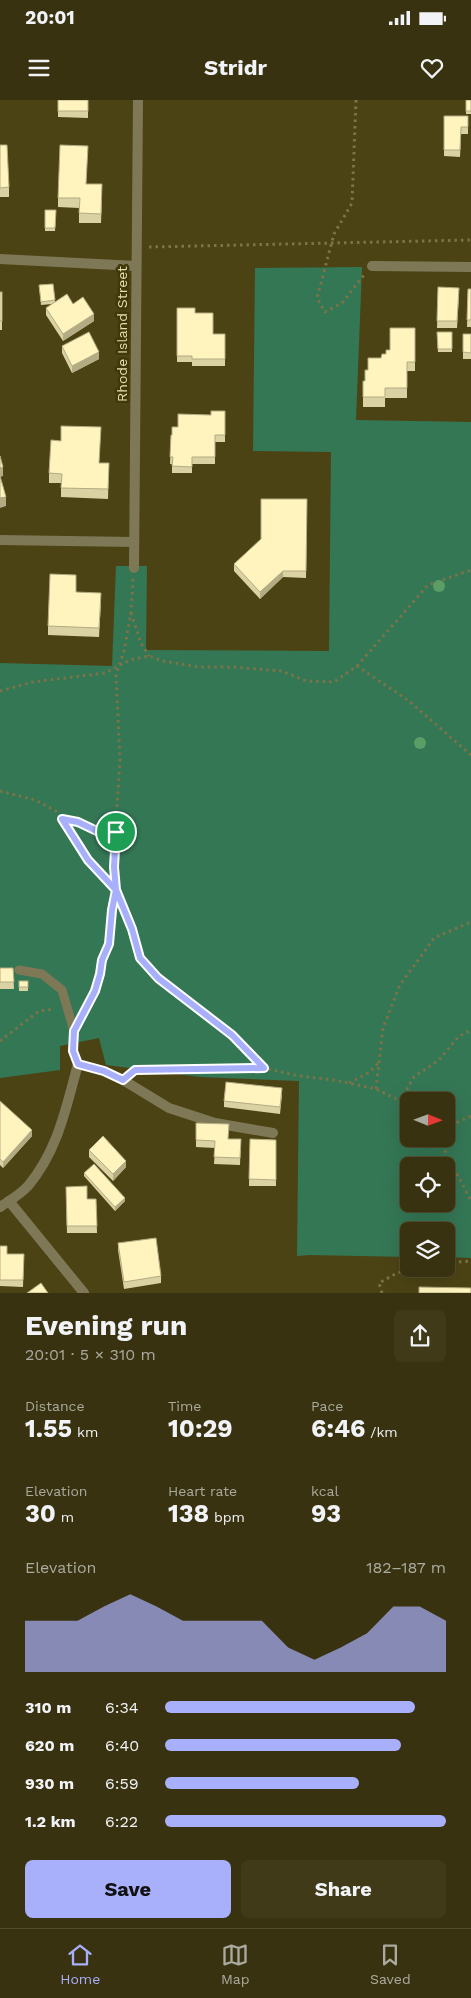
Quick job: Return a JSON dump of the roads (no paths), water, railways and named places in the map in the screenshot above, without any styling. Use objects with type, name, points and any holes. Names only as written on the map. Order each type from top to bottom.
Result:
[{"type":"street","name":"Rhode Island Street","points":[[134,568],[138,100]]},
{"type":"street","points":[[0,259],[136,266]]},
{"type":"street","points":[[372,266],[471,267]]},
{"type":"street","points":[[0,540],[134,542]]},
{"type":"street","points":[[84,1293],[4,1204],[27,1188],[58,1138],[78,1064],[104,1071],[123,1080],[169,1108],[216,1123],[273,1133]]},
{"type":"lane","points":[[18,970],[42,974],[62,990],[74,1031],[73,1051],[78,1064]]}]
